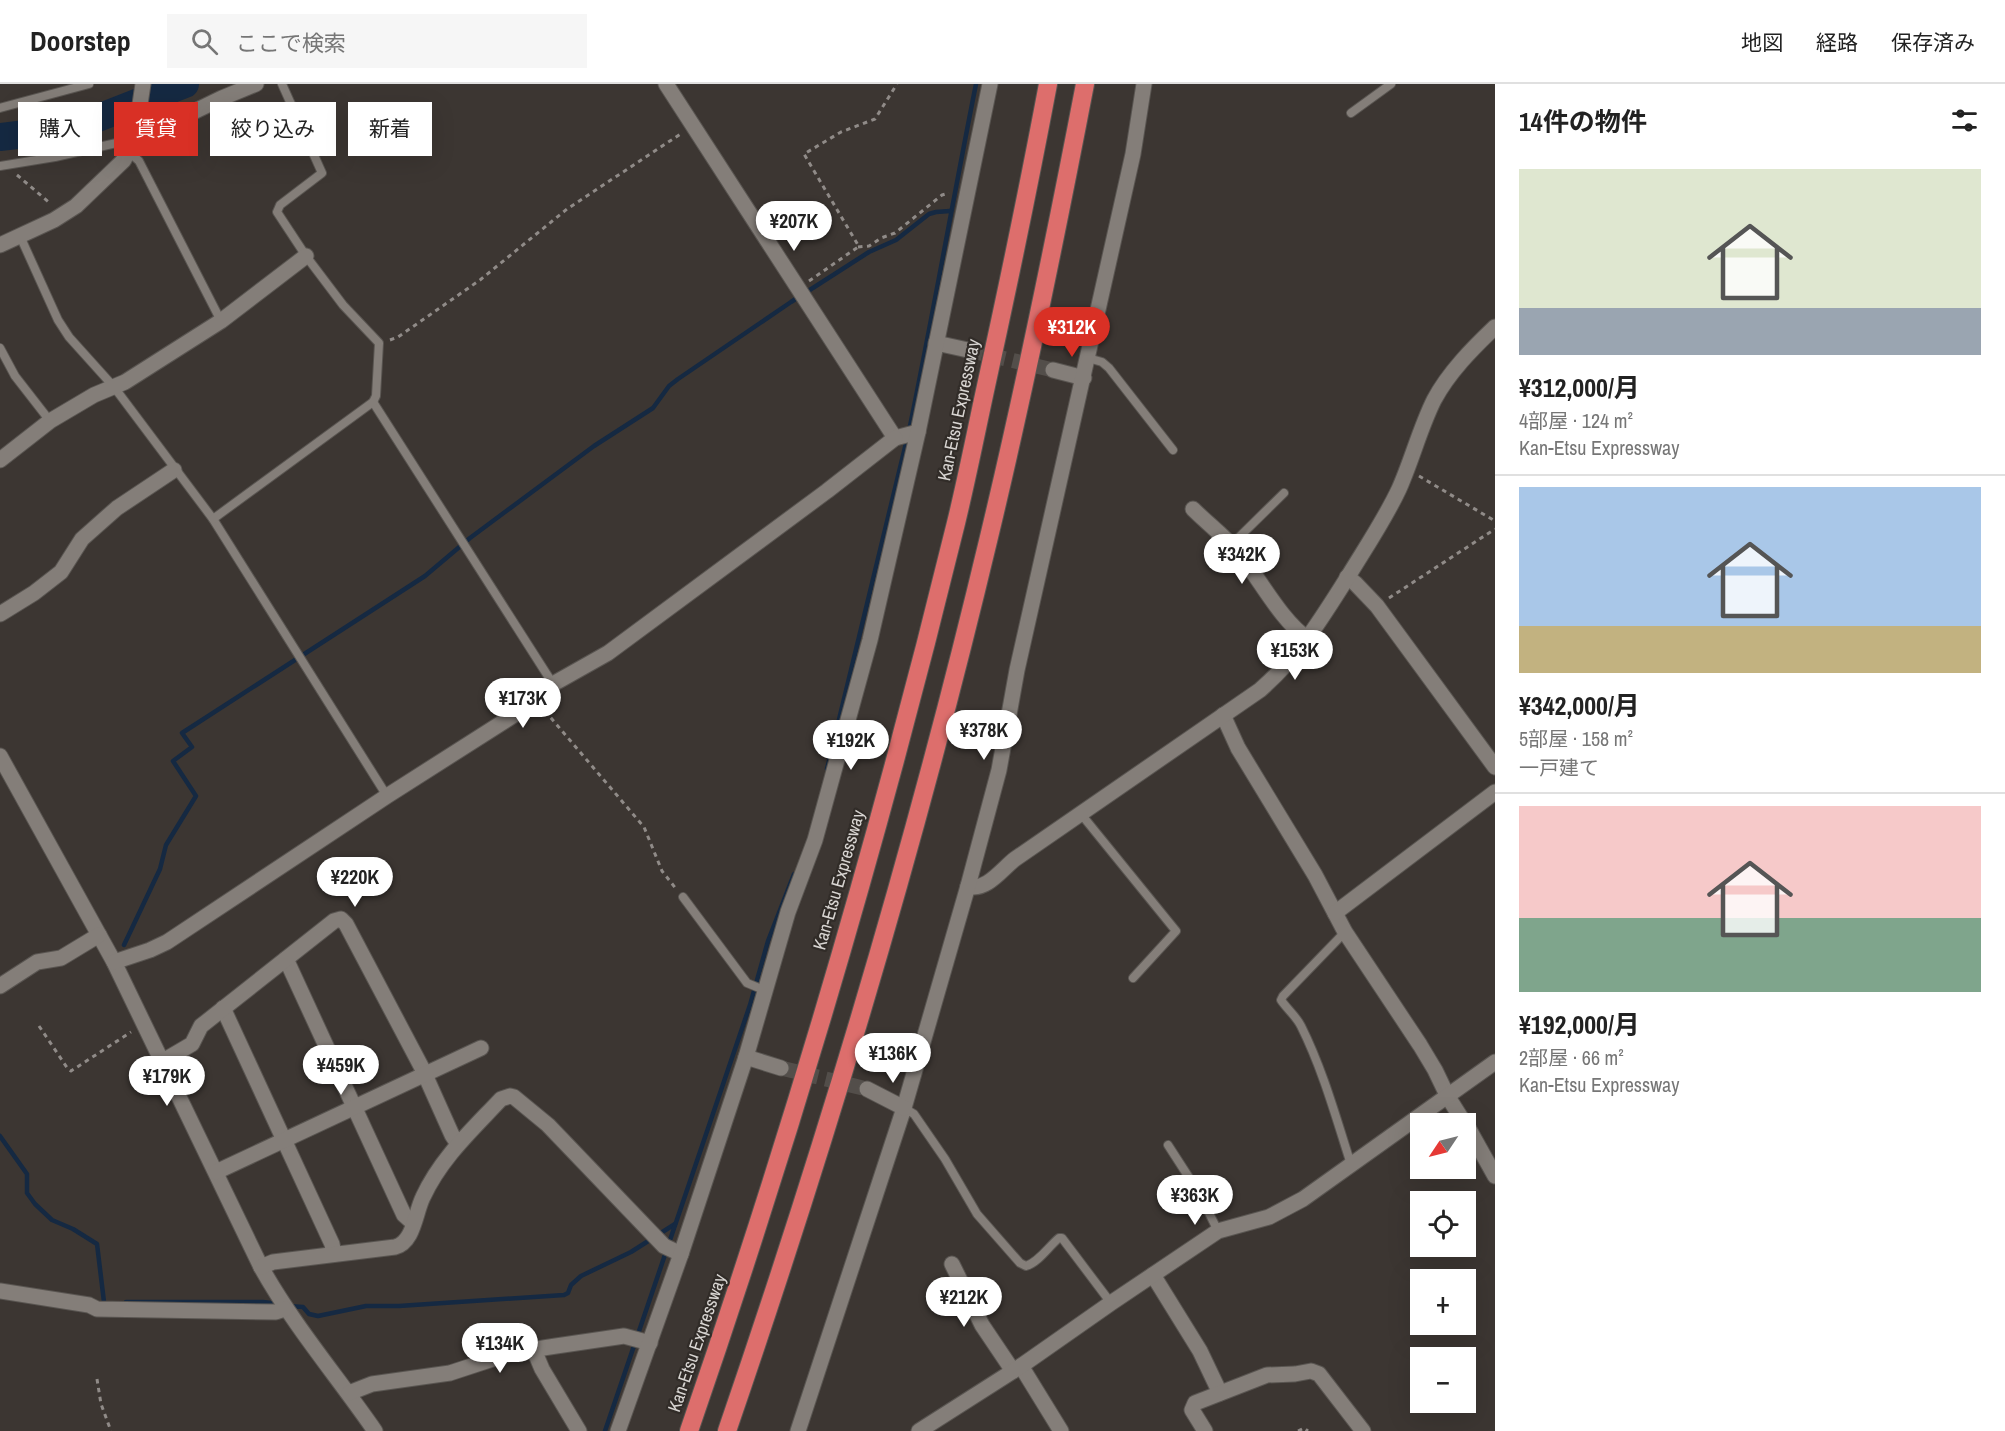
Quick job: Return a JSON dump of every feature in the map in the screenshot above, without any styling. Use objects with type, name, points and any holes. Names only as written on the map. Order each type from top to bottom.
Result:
[{"type":"highway","name":"Kan-Etsu Expressway","points":[[689,1431],[737,1292],[816,1039],[880,815],[956,522],[1023,214],[1048,84]]},
{"type":"highway","points":[[727,1431],[771,1302],[851,1050],[914,830],[989,537],[1058,222],[1085,84]]},
{"type":"street","points":[[140,102],[143,84]]},
{"type":"street","points":[[198,110],[256,84]]},
{"type":"street","points":[[618,1431],[681,1254],[746,1057],[788,912],[815,840],[870,640],[918,432],[990,84]]},
{"type":"street","points":[[798,1431],[904,1108],[999,770],[1017,670],[1133,154],[1144,84]]},
{"type":"street","points":[[670,85],[692,126],[895,438]]},
{"type":"street","points":[[0,245],[61,216],[86,198],[126,156]]},
{"type":"street","points":[[0,460],[50,421],[94,395],[125,382],[221,321],[306,256]]},
{"type":"street","points":[[968,886],[974,888],[983,886],[1015,859],[1260,690],[1284,669],[1308,639],[1378,528],[1408,469],[1431,408],[1441,389],[1469,352],[1495,327]]},
{"type":"street","points":[[936,342],[968,350]]},
{"type":"street","points":[[1053,370],[1084,378]]},
{"type":"street","points":[[114,962],[167,942],[387,796],[536,701],[553,684],[608,653],[895,438],[918,432]]},
{"type":"street","points":[[0,614],[61,572],[82,539],[117,508],[174,470]]},
{"type":"street","points":[[1193,509],[1231,545],[1298,632],[1308,639]]},
{"type":"street","points":[[1347,577],[1377,606],[1495,767]]},
{"type":"street","points":[[1222,715],[1238,748],[1304,857],[1345,932],[1420,1046],[1458,1113]]},
{"type":"street","points":[[0,756],[146,1024],[261,1267],[285,1310],[349,1393],[375,1431]]},
{"type":"street","points":[[1335,912],[1495,792]]},
{"type":"street","points":[[163,1061],[192,1044],[201,1026],[337,919],[344,921],[425,1075],[458,1144]]},
{"type":"street","points":[[0,986],[37,962],[61,958],[99,935]]},
{"type":"street","points":[[286,959],[404,1215],[413,1222]]},
{"type":"street","points":[[223,1008],[332,1244],[334,1254]]},
{"type":"street","points":[[216,1172],[481,1048]]},
{"type":"street","points":[[746,1057],[781,1068]]},
{"type":"street","points":[[919,1431],[1017,1369],[1218,1231],[1277,1214],[1303,1199],[1495,1062]]},
{"type":"street","points":[[867,1089],[904,1108]]},
{"type":"street","points":[[261,1267],[273,1262],[398,1247],[408,1238],[419,1204],[431,1181],[458,1144],[501,1100],[510,1096],[548,1125],[664,1246],[681,1254]]},
{"type":"street","points":[[1476,1143],[1495,1176]]},
{"type":"street","points":[[951,1264],[982,1325],[1061,1431]]},
{"type":"street","points":[[1153,1275],[1200,1352],[1220,1393]]},
{"type":"street","points":[[0,1291],[89,1305],[98,1309],[276,1312],[285,1310]]},
{"type":"street","points":[[349,1393],[372,1384],[450,1372],[511,1353],[624,1336],[650,1343]]},
{"type":"street","points":[[534,1350],[542,1369],[579,1431]]},
{"type":"street","points":[[1204,1431],[1192,1406],[1200,1401],[1267,1375],[1314,1371],[1319,1374],[1363,1431]]},
{"type":"lane","points":[[0,108],[89,84]]},
{"type":"lane","points":[[213,519],[373,402],[376,396],[379,343],[352,315],[306,256],[277,212],[278,208],[322,173],[282,84]]},
{"type":"lane","points":[[1352,113],[1391,84]]},
{"type":"lane","points":[[4,166],[114,143]]},
{"type":"lane","points":[[133,156],[139,161],[221,321]]},
{"type":"lane","points":[[20,236],[58,320],[69,337],[114,387],[174,470],[213,519],[387,796]]},
{"type":"lane","points":[[0,348],[15,376],[50,421]]},
{"type":"lane","points":[[1088,357],[1102,362],[1109,368],[1173,450]]},
{"type":"lane","points":[[373,402],[553,684]]},
{"type":"lane","points":[[1231,545],[1284,494]]},
{"type":"lane","points":[[1081,813],[1176,930],[1133,978]]},
{"type":"lane","points":[[683,897],[747,983],[764,990]]},
{"type":"lane","points":[[1345,932],[1281,1000],[1300,1025],[1316,1061],[1352,1164]]},
{"type":"lane","points":[[904,1108],[914,1114],[945,1159],[977,1214],[1020,1263],[1026,1266],[1031,1265],[1052,1244],[1062,1238],[1111,1303]]},
{"type":"lane","points":[[1168,1145],[1199,1193],[1218,1231]]},
{"type":"path","points":[[858,247],[804,154],[842,132],[875,119],[897,84]]},
{"type":"path","points":[[379,343],[398,337],[480,280],[576,203],[692,126]]},
{"type":"path","points":[[4,166],[54,206],[61,216]]},
{"type":"path","points":[[798,288],[858,247],[869,246],[895,233],[942,195],[949,193]]},
{"type":"path","points":[[1408,469],[1495,521]]},
{"type":"path","points":[[1377,606],[1495,529]]},
{"type":"path","points":[[536,701],[644,827],[662,871],[683,897]]},
{"type":"path","points":[[39,1026],[68,1070],[71,1071],[146,1024]]},
{"type":"path","points":[[97,1379],[101,1404],[111,1431]]},
{"type":"path","points":[[1298,1431],[1304,1428],[1308,1431]]},
{"type":"waterway","points":[[0,137],[50,131],[85,123],[185,84]]},
{"type":"waterway","points":[[909,431],[976,84]]},
{"type":"waterway","points":[[124,945],[160,869],[166,845],[196,796],[173,761],[192,747],[182,733],[425,576],[470,538],[594,446],[653,408],[669,386],[678,379],[791,302],[869,252],[896,240],[929,214],[950,211]]},
{"type":"waterway","points":[[827,769],[907,439]]},
{"type":"waterway","points":[[605,1431],[750,1005],[768,941],[794,874]]},
{"type":"waterway","points":[[0,1136],[27,1174],[27,1193],[35,1204],[52,1220],[73,1229],[97,1244],[104,1302]]},
{"type":"waterway","points":[[288,1306],[303,1307],[309,1314],[318,1316],[366,1306],[399,1306],[564,1295],[581,1276],[631,1252],[675,1224]]},
{"type":"waterway","points":[[126,1302],[280,1304]]},
{"type":"tunnel","points":[[968,350],[1053,370]]},
{"type":"tunnel","points":[[781,1068],[867,1089]]}]
